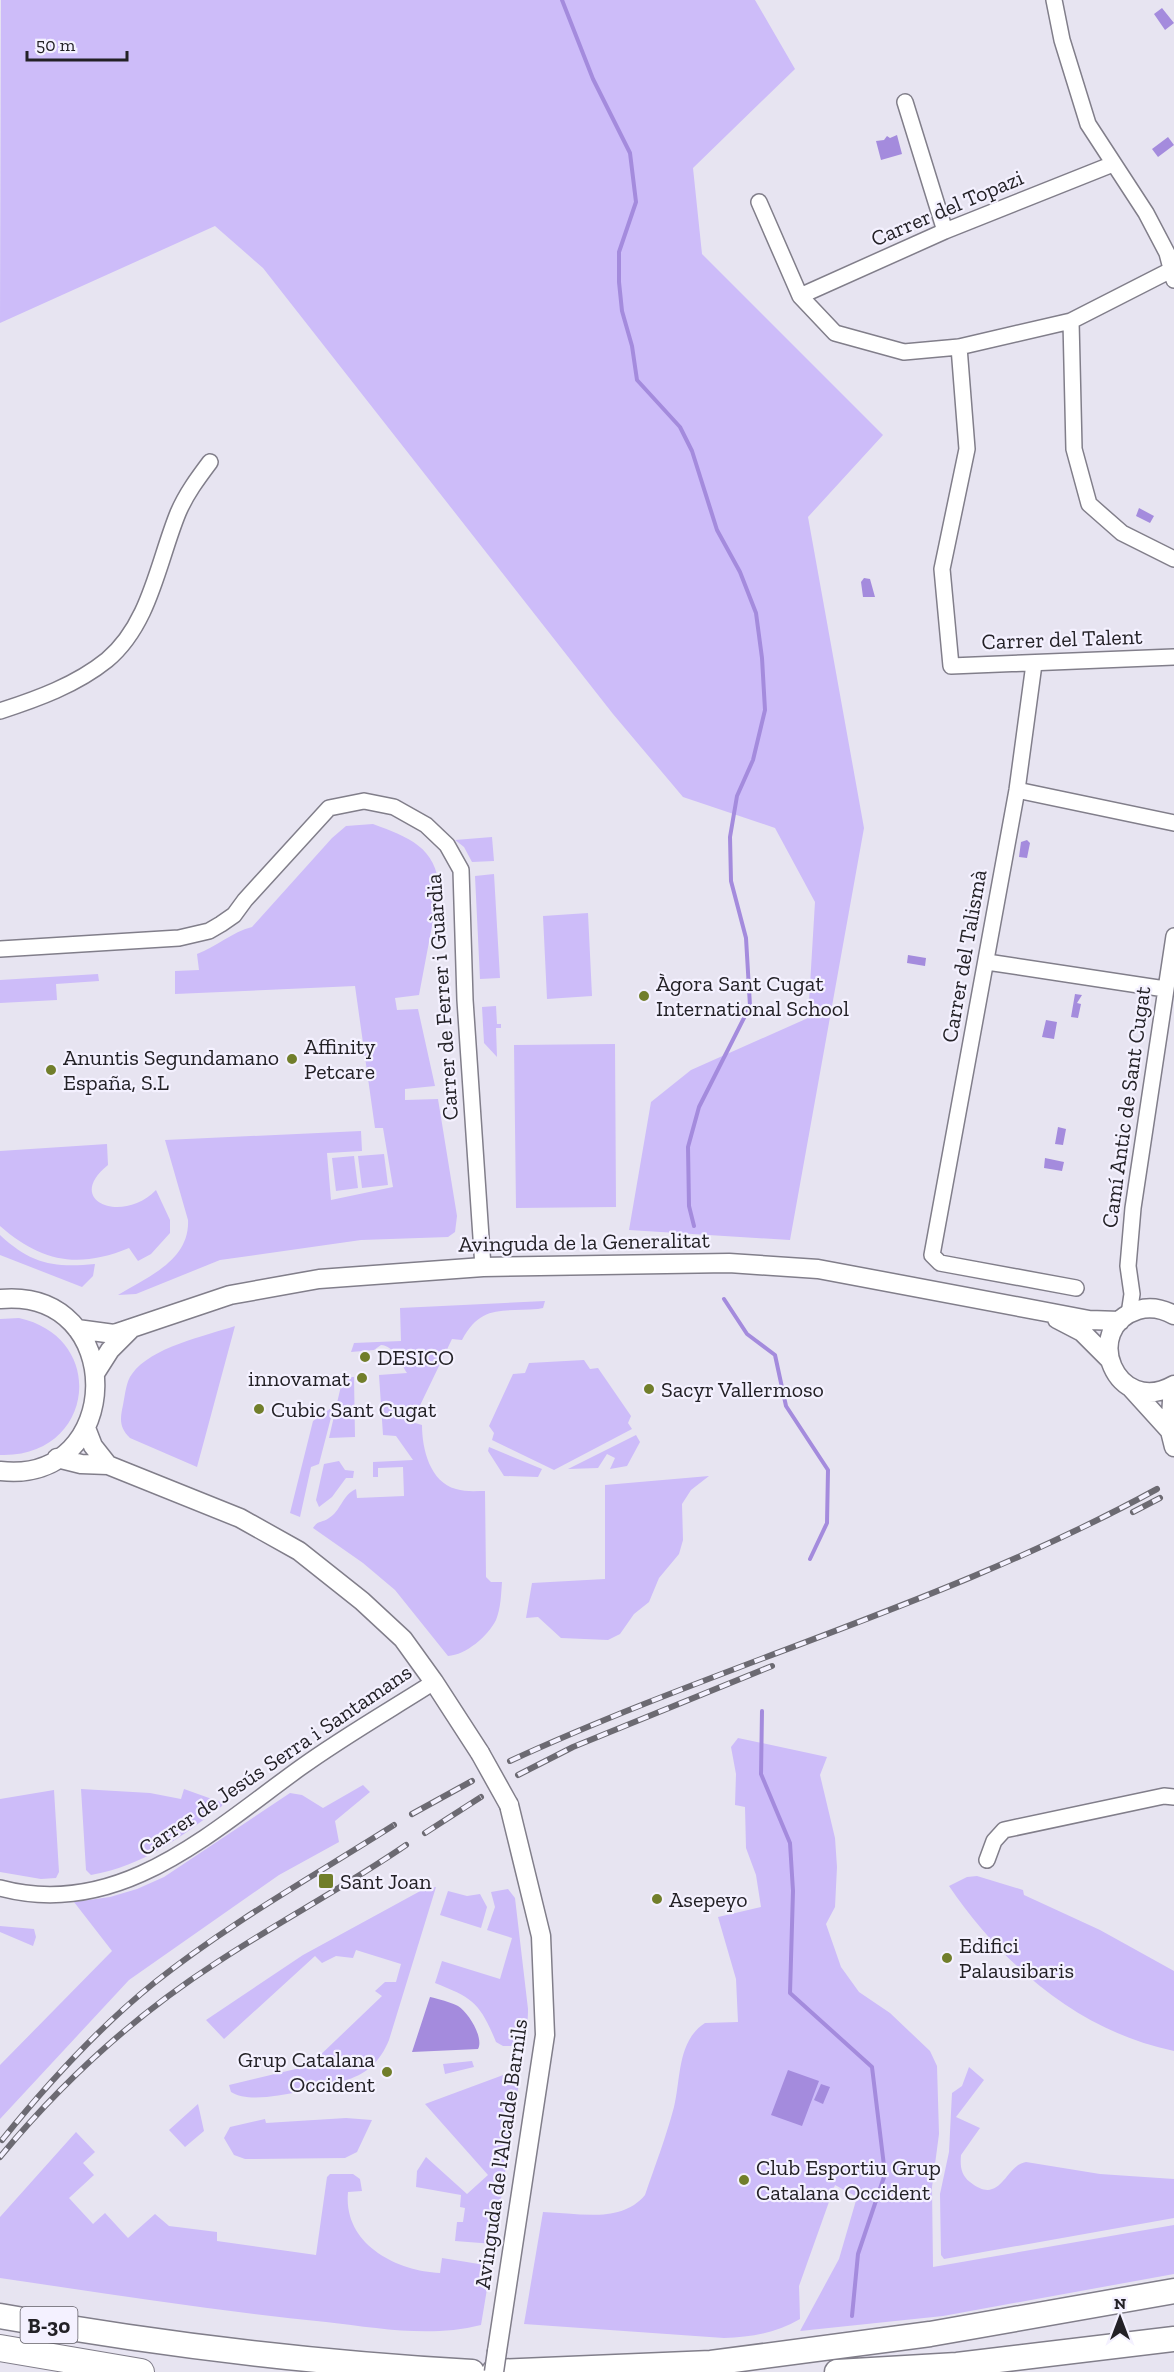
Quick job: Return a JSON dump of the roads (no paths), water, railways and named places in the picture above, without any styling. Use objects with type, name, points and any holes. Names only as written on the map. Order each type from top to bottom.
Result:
[{"type":"highway","points":[[495,2365],[711,2363],[930,2334],[1174,2290]]},
{"type":"highway","points":[[0,2311],[99,2333]]},
{"type":"highway","name":"B-30","points":[[0,2316],[99,2333],[282,2357],[472,2372]]},
{"type":"highway","points":[[837,2372],[957,2365],[1174,2339]]},
{"type":"highway","points":[[0,2348],[141,2372]]},
{"type":"street","points":[[759,202],[800,296],[835,333],[904,352],[959,347],[1071,321],[1172,275],[1170,250],[1088,124],[1062,40],[1054,0]]},
{"type":"street","points":[[905,102],[945,231]]},
{"type":"street","name":"Carrer del Topazi","points":[[800,296],[945,231],[1113,164]]},
{"type":"street","points":[[1071,321],[1074,449],[1089,504],[1122,533],[1174,559]]},
{"type":"street","name":"Carrer del Talent","points":[[959,347],[967,449],[942,569],[951,666],[1174,657]]},
{"type":"street","points":[[0,711],[39,698],[81,677],[108,659],[125,641],[153,587],[186,496],[210,462]]},
{"type":"street","name":"Carrer del Talismà","points":[[1034,664],[1017,790],[932,1255],[940,1263],[952,1266],[1076,1288]]},
{"type":"street","points":[[1017,790],[1174,823]]},
{"type":"street","name":"Carrer de Ferrer i Guàrdia","points":[[0,949],[179,939],[209,931],[234,915],[329,808],[364,801],[394,807],[426,825],[447,845],[461,870],[465,1000],[483,1267]]},
{"type":"street","name":"Camí Antic de Sant Cugat","points":[[1125,1317],[1132,1284],[1128,1266],[1133,1208],[1174,936]]},
{"type":"street","points":[[987,962],[1165,989]]},
{"type":"street","name":"Avinguda de la Generalitat","points":[[77,1329],[102,1334],[130,1330],[210,1300],[274,1285],[369,1274],[483,1267],[729,1263],[807,1268],[1089,1320],[1125,1317],[1142,1309],[1166,1312]]},
{"type":"street","points":[[1132,1284],[1166,1312]]},
{"type":"street","points":[[0,1471],[32,1469],[57,1458],[76,1442],[86,1428],[96,1401],[96,1372],[87,1345],[77,1329],[52,1309],[32,1301],[4,1296]]},
{"type":"street","name":"Avinguda de la Generalitat","points":[[1042,1312],[1082,1332],[1110,1360],[1118,1378],[1131,1388],[1172,1439]]},
{"type":"street","points":[[1110,1360],[1110,1339],[1125,1317]]},
{"type":"street","name":"Avinguda de la Generalitat","points":[[96,1372],[110,1350],[130,1330]]},
{"type":"street","points":[[1131,1388],[1152,1393],[1174,1386],[1172,1439]]},
{"type":"street","points":[[86,1428],[93,1446],[108,1465]]},
{"type":"street","name":"Avinguda de l'Alcalde Barnils","points":[[57,1458],[81,1464],[108,1465],[240,1518],[299,1551],[362,1601],[403,1639],[480,1753],[509,1805],[534,1900],[540,1936],[545,2035],[495,2365]]},
{"type":"street","name":"Carrer de Jesús Serra i Santamans","points":[[0,1888],[42,1895],[75,1894],[116,1885],[143,1875],[176,1858],[303,1766],[434,1682]]},
{"type":"street","points":[[987,1860],[994,1841],[1004,1830],[1171,1794]]},
{"type":"waterway","points":[[562,0],[593,79],[630,153],[636,202],[619,252],[619,282],[622,311],[632,346],[637,380],[680,427],[692,451],[717,530],[740,572],[756,613],[762,658],[765,710],[753,760],[737,796],[730,837],[731,881],[746,938],[750,1006],[699,1107],[688,1147],[689,1206],[694,1226]]},
{"type":"waterway","points":[[724,1299],[747,1334],[775,1355],[786,1406],[828,1470],[827,1523],[810,1559]]},
{"type":"waterway","points":[[762,1711],[761,1774],[790,1843],[793,1891],[790,1993],[872,2067],[885,2174],[858,2254],[852,2316]]},
{"type":"railway","points":[[510,1761],[672,1693],[918,1599],[999,1565],[1079,1529],[1157,1489]]},
{"type":"railway","points":[[1133,1512],[1160,1498]]},
{"type":"railway","points":[[518,1775],[573,1747],[772,1666]]},
{"type":"railway","points":[[412,1814],[472,1781]]},
{"type":"railway","points":[[425,1833],[481,1797]]},
{"type":"railway","points":[[2,2140],[74,2057],[154,1983],[242,1920],[394,1825]]},
{"type":"railway","points":[[0,2157],[48,2102],[100,2052],[156,2005],[239,1948],[406,1845]]},
{"type":"place","name":"Àgora Sant Cugat International School","points":[[644,996]]},
{"type":"place","name":"Affinity Petcare","points":[[292,1059]]},
{"type":"place","name":"Anuntis Segundamano España, S.L","points":[[51,1070]]},
{"type":"place","name":"DESICO","points":[[365,1357]]},
{"type":"place","name":"innovamat","points":[[362,1378]]},
{"type":"place","name":"Sacyr Vallermoso","points":[[649,1389]]},
{"type":"place","name":"Cubic Sant Cugat","points":[[259,1409]]},
{"type":"place","name":"Sant Joan","points":[[326,1881]]},
{"type":"place","name":"Asepeyo","points":[[657,1899]]},
{"type":"place","name":"Edifici Palausibaris","points":[[947,1958]]},
{"type":"place","name":"Grup Catalana Occident","points":[[387,2072]]},
{"type":"place","name":"Club Esportiu Grup Catalana Occident","points":[[744,2180]]}]
